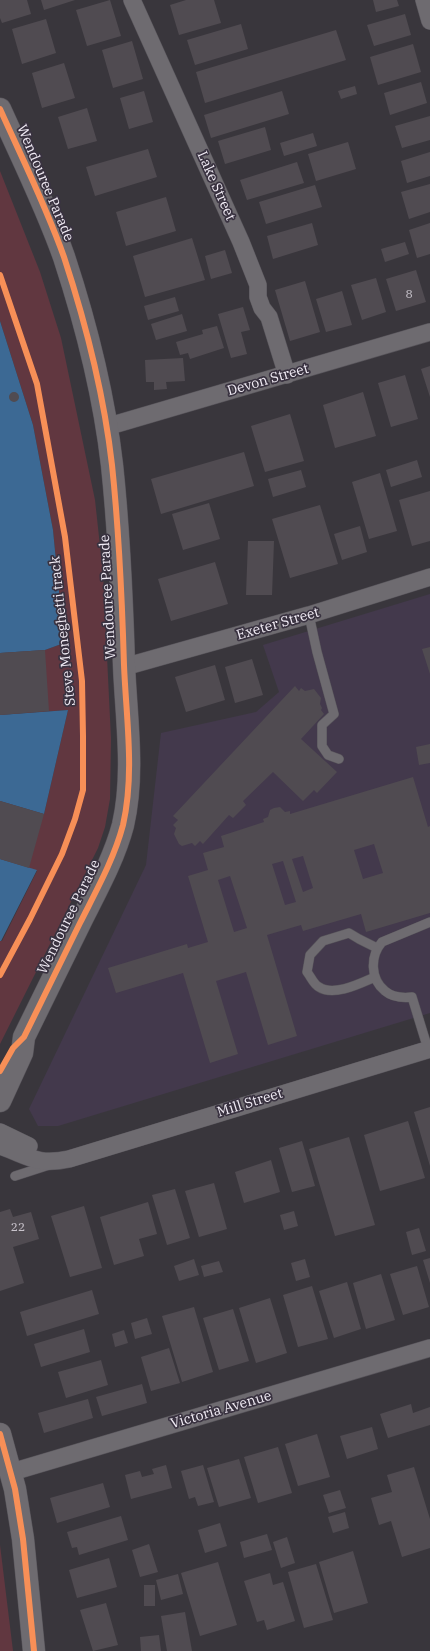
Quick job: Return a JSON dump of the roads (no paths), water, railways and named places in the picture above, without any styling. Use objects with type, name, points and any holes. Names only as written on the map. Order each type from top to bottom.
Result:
[{"type":"street","name":"Lake Street","points":[[132,0],[242,242],[258,285],[258,297],[262,308],[268,316],[287,375]]},
{"type":"street","points":[[424,0],[430,21]]},
{"type":"street","name":"Wendouree Parade","points":[[0,109],[50,219],[64,257],[85,328],[95,370],[112,465],[122,608],[129,753],[128,792],[123,824],[112,856],[24,1037],[13,1048],[0,1071]]},
{"type":"street","name":"Devon Street","points":[[106,427],[430,332]]},
{"type":"street","name":"Exeter Street","points":[[124,667],[309,615],[430,577]]},
{"type":"street","name":"Wendouree Parade","points":[[0,1101],[22,1053],[24,1037]]},
{"type":"street","name":"Mill Street","points":[[0,1146],[39,1161],[54,1162],[70,1159],[429,1049]]},
{"type":"street","points":[[0,1132],[44,1152],[70,1159]]},
{"type":"street","name":"Victoria Avenue","points":[[12,1472],[430,1348]]},
{"type":"street","points":[[0,1434],[12,1472],[23,1539],[34,1651]]},
{"type":"lane","points":[[309,615],[317,652],[334,714],[322,725],[322,746],[328,755],[339,759]]},
{"type":"lane","points":[[429,1049],[412,998],[403,998],[385,992],[375,977],[373,966],[377,948],[382,942],[430,922]]},
{"type":"lane","points":[[375,977],[353,986],[332,991],[318,987],[308,972],[310,955],[323,941],[349,932],[377,948]]},
{"type":"lane","points":[[15,1176],[70,1159]]},
{"type":"water","points":[[0,321],[33,425],[53,530],[64,643],[45,650],[0,653]]},
{"type":"water","points":[[68,710],[44,814],[0,801],[0,715]]},
{"type":"water","points":[[0,859],[37,870],[1,941],[0,941]]}]
